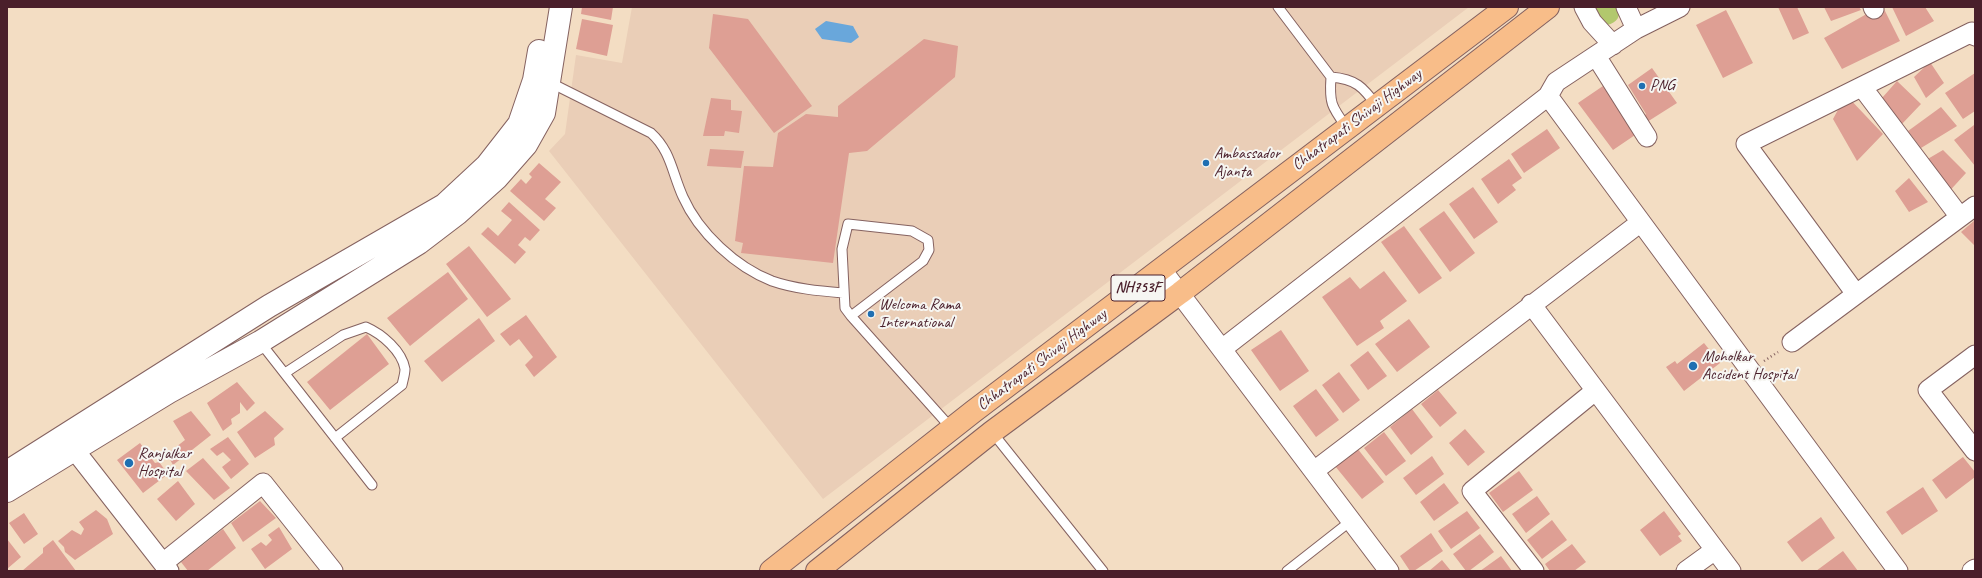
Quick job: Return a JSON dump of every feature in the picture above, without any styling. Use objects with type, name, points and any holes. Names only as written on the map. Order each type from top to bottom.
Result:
[{"type":"highway","name":"Chhatrapati Shivaji Highway","points":[[771,571],[952,429],[1507,7]]},
{"type":"highway","name":"Chhatrapati Shivaji Highway","points":[[827,566],[992,432],[1180,293],[1548,7]]},
{"type":"street","points":[[7,472],[69,443],[169,392],[260,342],[419,243],[449,211],[519,124],[534,80],[546,7]]},
{"type":"street","points":[[7,491],[69,443],[269,306],[449,211],[497,178],[526,145],[544,113],[561,7]]},
{"type":"street","points":[[1584,7],[1592,22],[1613,45]]},
{"type":"street","points":[[1626,7],[1636,29]]},
{"type":"street","points":[[1222,349],[1548,96],[1556,82],[1636,29],[1680,7]]},
{"type":"street","points":[[1856,294],[1746,144],[1972,32],[1975,36]]},
{"type":"street","points":[[1596,56],[1647,137]]},
{"type":"street","points":[[1862,87],[1960,217]]},
{"type":"street","points":[[1548,96],[1898,571]]},
{"type":"street","points":[[1792,342],[1975,206]]},
{"type":"street","points":[[1314,470],[1641,222]]},
{"type":"street","points":[[1162,270],[1389,571]]},
{"type":"street","points":[[1531,304],[1731,571]]},
{"type":"street","points":[[1975,355],[1928,390],[1975,451]]},
{"type":"street","points":[[1534,571],[1472,491],[1595,391]]},
{"type":"street","points":[[69,443],[166,567],[263,484],[333,571]]},
{"type":"street","points":[[1686,571],[1715,550]]},
{"type":"lane","points":[[1278,7],[1331,78],[1329,97],[1334,109],[1347,128]]},
{"type":"lane","points":[[1331,78],[1346,78],[1363,87],[1378,106]]},
{"type":"lane","points":[[549,82],[651,133],[661,142],[668,153],[683,198],[694,217],[712,240],[752,271],[772,281],[794,287],[844,293]]},
{"type":"lane","points":[[851,316],[923,261],[930,250],[928,240],[912,231],[848,224],[842,249],[845,308],[851,316],[952,429]]},
{"type":"lane","points":[[285,374],[343,334],[366,327],[378,332],[397,352],[405,370],[402,385],[335,438]]},
{"type":"lane","points":[[260,342],[372,485]]},
{"type":"lane","points":[[992,432],[1103,571]]},
{"type":"lane","points":[[1287,571],[1352,520]]},
{"type":"path","points":[[1751,371],[1792,342]]},
{"type":"shaded area","name":"Welcoma Rama International","points":[[632,7],[1469,7],[823,499],[549,151],[565,134],[576,55],[622,63]]},
{"type":"green space","points":[[1595,7],[1619,7],[1618,19],[1607,25],[1594,12]]},
{"type":"water","points":[[826,21],[853,26],[859,37],[851,43],[822,39],[815,29]]},
{"type":"building","points":[[582,7],[613,7],[611,20],[581,14]]},
{"type":"building","points":[[1778,7],[1797,7],[1809,33],[1793,40]]},
{"type":"building","points":[[1824,7],[1859,7],[1861,10],[1831,21]]},
{"type":"building","points":[[1879,7],[1883,7],[1900,41],[1842,69],[1824,38]]},
{"type":"building","points":[[1892,7],[1925,7],[1934,21],[1906,36]]},
{"type":"building","points":[[1726,10],[1753,63],[1723,78],[1696,25]]},
{"type":"building","points":[[713,14],[748,19],[812,106],[774,133],[709,48]]},
{"type":"building","points":[[582,19],[613,25],[607,56],[576,49]]},
{"type":"building","points":[[924,39],[958,46],[955,77],[867,151],[849,153],[833,263],[741,253],[743,243],[735,241],[744,166],[773,167],[778,133],[806,114],[838,117],[838,106]]},
{"type":"building","points":[[1930,62],[1944,83],[1926,98],[1914,77]]},
{"type":"building","points":[[1652,68],[1677,103],[1647,122],[1644,116],[1646,114],[1628,85]]},
{"type":"building","points":[[1975,73],[1975,111],[1963,119],[1945,93]]},
{"type":"building","points":[[1897,81],[1921,104],[1901,125],[1882,98]]},
{"type":"building","points":[[1603,86],[1638,133],[1613,150],[1578,103]]},
{"type":"building","points":[[1846,95],[1883,134],[1857,161],[1833,119]]},
{"type":"building","points":[[711,98],[731,100],[731,110],[742,111],[739,133],[725,131],[724,136],[703,136]]},
{"type":"building","points":[[1941,107],[1957,126],[1921,148],[1908,131]]},
{"type":"building","points":[[1974,125],[1975,127],[1975,166],[1954,140]]},
{"type":"building","points":[[1547,129],[1560,148],[1524,173],[1511,154]]},
{"type":"building","points":[[710,149],[744,151],[741,168],[707,166]]},
{"type":"building","points":[[1943,150],[1966,173],[1945,196],[1926,160]]},
{"type":"building","points":[[1509,159],[1522,178],[1512,185],[1516,190],[1498,204],[1481,179]]},
{"type":"building","points":[[539,163],[561,182],[545,199],[556,208],[544,221],[510,191],[521,179],[526,184],[532,177],[529,174]]},
{"type":"building","points":[[1909,178],[1928,202],[1909,212],[1895,191]]},
{"type":"building","points":[[1473,187],[1498,222],[1474,239],[1449,204]]},
{"type":"building","points":[[509,202],[540,230],[530,241],[525,237],[518,245],[526,252],[515,264],[481,234],[488,227],[498,236],[512,220],[501,211]]},
{"type":"building","points":[[1444,211],[1475,253],[1450,272],[1419,229]]},
{"type":"building","points":[[1975,220],[1975,246],[1961,232]]},
{"type":"building","points":[[1404,226],[1442,278],[1419,294],[1381,242]]},
{"type":"building","points":[[469,246],[511,299],[487,317],[446,264]]},
{"type":"building","points":[[1384,271],[1407,301],[1380,321],[1384,328],[1357,346],[1322,297],[1350,277],[1360,289]]},
{"type":"building","points":[[448,272],[468,299],[410,346],[387,318]]},
{"type":"building","points":[[526,315],[557,357],[534,377],[525,365],[533,357],[519,339],[510,346],[500,334]]},
{"type":"building","points":[[479,318],[495,341],[442,382],[424,361]]},
{"type":"building","points":[[1409,319],[1430,347],[1397,372],[1375,344]]},
{"type":"building","points":[[1281,330],[1309,371],[1280,391],[1251,350]]},
{"type":"building","points":[[367,334],[389,364],[330,410],[307,382]]},
{"type":"building","points":[[1704,343],[1720,363],[1684,391],[1666,367],[1675,361],[1677,364]]},
{"type":"building","points":[[1368,351],[1387,376],[1368,390],[1350,365]]},
{"type":"building","points":[[1339,372],[1360,400],[1343,413],[1322,385]]},
{"type":"building","points":[[237,382],[255,403],[247,411],[240,402],[240,413],[231,419],[232,424],[223,431],[207,403]]},
{"type":"building","points":[[1316,389],[1339,420],[1316,437],[1293,406]]},
{"type":"building","points":[[1438,390],[1457,413],[1440,427],[1421,404]]},
{"type":"building","points":[[1412,409],[1433,437],[1411,455],[1390,427]]},
{"type":"building","points":[[191,411],[211,435],[173,465],[167,454],[185,440],[173,421]]},
{"type":"building","points":[[265,411],[284,429],[274,438],[275,445],[255,458],[237,432]]},
{"type":"building","points":[[1465,429],[1485,452],[1468,466],[1449,443]]},
{"type":"building","points":[[1384,432],[1406,461],[1386,476],[1364,448]]},
{"type":"building","points":[[228,437],[249,464],[231,479],[222,467],[231,460],[223,452],[217,456],[210,449]]},
{"type":"building","points":[[140,443],[155,463],[159,462],[168,474],[143,493],[117,460]]},
{"type":"building","points":[[1357,448],[1384,482],[1362,499],[1335,466]]},
{"type":"building","points":[[1432,456],[1444,474],[1416,495],[1403,478]]},
{"type":"building","points":[[1963,457],[1975,472],[1975,477],[1946,499],[1932,480]]},
{"type":"building","points":[[203,458],[230,488],[214,500],[186,471]]},
{"type":"building","points":[[1519,471],[1533,490],[1503,512],[1489,493]]},
{"type":"building","points":[[178,481],[195,504],[176,521],[157,499]]},
{"type":"building","points":[[1444,483],[1459,503],[1434,521],[1420,502]]},
{"type":"building","points":[[1923,487],[1938,511],[1902,535],[1886,512]]},
{"type":"building","points":[[1537,496],[1550,514],[1526,533],[1512,514]]},
{"type":"building","points":[[260,501],[276,518],[243,542],[231,523]]},
{"type":"building","points":[[96,510],[107,519],[113,534],[75,560],[65,552],[64,547],[58,541],[72,530],[81,535],[84,529],[79,522]]},
{"type":"building","points":[[1467,511],[1480,528],[1451,549],[1438,531]]},
{"type":"building","points":[[1664,511],[1681,534],[1678,536],[1682,541],[1660,556],[1640,530]]},
{"type":"building","points":[[24,513],[38,534],[24,544],[9,523]]},
{"type":"building","points":[[1821,517],[1835,538],[1802,562],[1787,542]]},
{"type":"building","points":[[1552,520],[1567,540],[1542,559],[1527,540]]},
{"type":"building","points":[[279,527],[292,549],[265,569],[251,549],[261,542],[266,546],[272,540],[268,535]]},
{"type":"building","points":[[223,529],[236,548],[207,571],[188,571],[181,562]]},
{"type":"building","points":[[1431,533],[1443,551],[1414,571],[1410,571],[1400,556]]},
{"type":"building","points":[[1480,534],[1494,552],[1469,571],[1466,571],[1453,554]]},
{"type":"building","points":[[7,539],[21,557],[7,569]]},
{"type":"building","points":[[53,540],[76,571],[22,571],[43,553],[43,548]]},
{"type":"building","points":[[1572,544],[1586,562],[1574,571],[1550,571],[1545,564]]},
{"type":"building","points":[[1843,551],[1858,571],[1816,571]]},
{"type":"building","points":[[1501,556],[1512,571],[1480,571]]},
{"type":"building","points":[[1442,560],[1451,571],[1429,571]]},
{"type":"place","name":"PNG","points":[[1642,86]]},
{"type":"place","name":"Ambassador Ajanta","points":[[1206,163]]},
{"type":"place","name":"Welcoma Rama International","points":[[871,314]]},
{"type":"place","name":"Moholkar Accident Hospital","points":[[1693,366]]},
{"type":"place","name":"Ranjalkar Hospital","points":[[129,463]]}]
